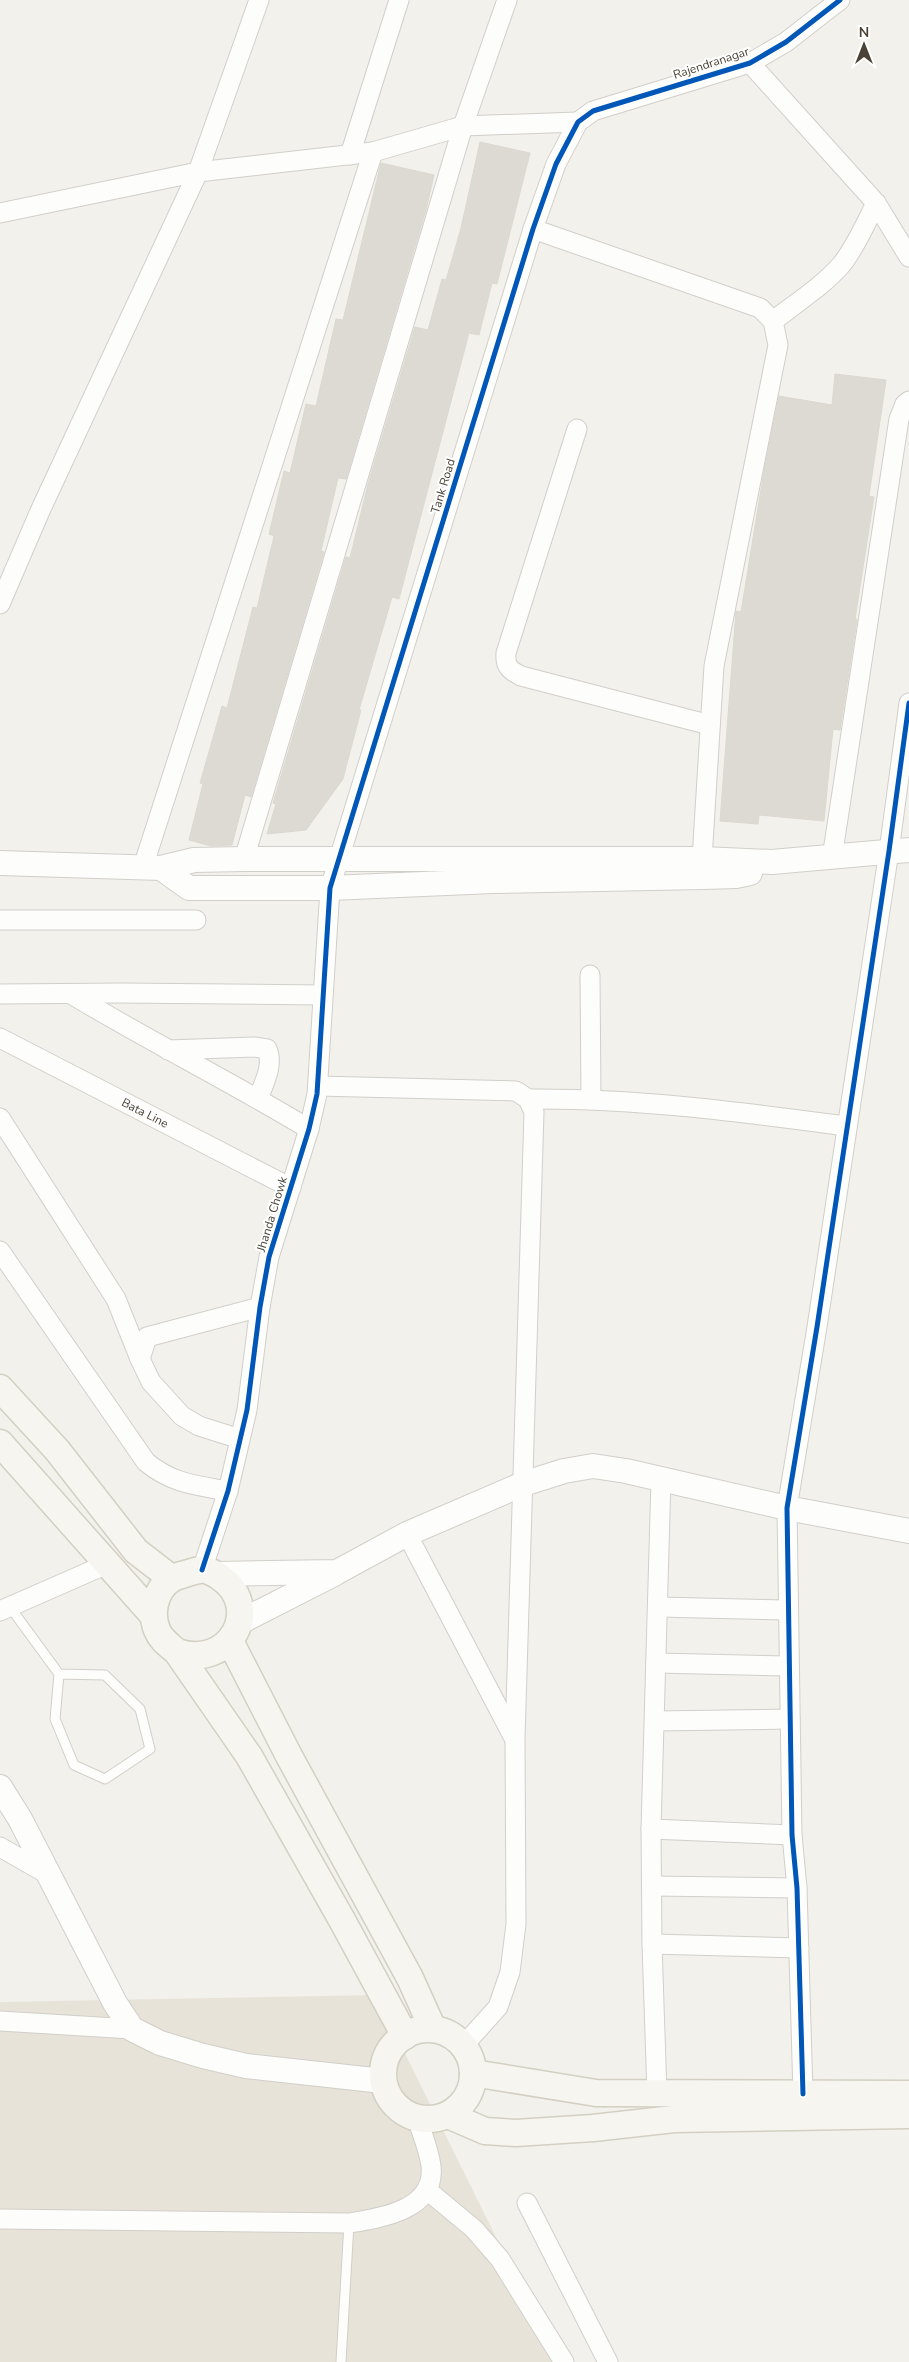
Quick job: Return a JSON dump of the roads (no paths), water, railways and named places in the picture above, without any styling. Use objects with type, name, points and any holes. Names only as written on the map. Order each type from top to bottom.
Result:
[{"type":"main road","points":[[0,1388],[57,1450],[136,1551],[171,1578]]},
{"type":"main road","points":[[0,1443],[153,1615]]},
{"type":"main road","points":[[405,2036],[342,1920],[248,1756],[177,1652],[165,1642],[157,1630],[153,1615],[155,1600],[162,1586],[171,1578],[209,1572],[228,1583],[237,1595],[235,1632],[289,1756],[410,1978],[433,2029]]},
{"type":"main road","points":[[177,1652],[203,1656],[218,1651],[235,1632]]},
{"type":"main road","points":[[433,2029],[452,2036],[463,2046],[470,2058],[473,2073],[471,2088],[463,2102],[448,2115],[435,2118],[418,2118],[398,2108],[388,2096],[382,2070],[387,2054],[396,2042],[405,2036],[417,2030],[433,2029]]},
{"type":"main road","points":[[473,2073],[596,2093],[909,2094]]},
{"type":"main road","points":[[448,2115],[485,2131],[516,2133],[593,2128],[674,2119],[909,2115]]},
{"type":"street","points":[[0,604],[40,511],[198,172],[259,0]]},
{"type":"street","points":[[350,155],[398,0]]},
{"type":"street","points":[[244,859],[463,126],[507,0]]},
{"type":"street","name":"Rajendranagar","points":[[578,122],[593,111],[750,63],[786,42],[840,0]]},
{"type":"street","points":[[750,63],[876,203],[907,250]]},
{"type":"street","points":[[0,213],[198,172],[373,152],[463,126],[578,122]]},
{"type":"street","name":"Tank Road","points":[[338,860],[533,229],[556,164],[578,122]]},
{"type":"street","points":[[152,868],[373,152]]},
{"type":"street","points":[[773,321],[825,280],[842,263],[858,238],[876,203]]},
{"type":"street","points":[[533,229],[760,308],[773,321],[778,345],[725,601],[714,666],[702,860]]},
{"type":"street","points":[[832,858],[899,419],[905,404],[909,401]]},
{"type":"street","points":[[577,429],[506,653],[505,663],[511,671],[521,676],[710,724]]},
{"type":"street","points":[[803,2094],[800,1948],[792,1835],[787,1508],[817,1327],[846,1126],[899,851],[909,703]]},
{"type":"street","points":[[0,863],[152,868],[194,860],[244,859],[702,860],[772,862],[899,851]]},
{"type":"street","name":"Jhanda Chowk","points":[[209,1572],[247,1410],[260,1307],[269,1257],[309,1129],[318,1086],[330,888],[338,860]]},
{"type":"street","points":[[152,868],[188,888],[330,888],[493,881],[736,876],[752,872],[772,862]]},
{"type":"street","points":[[0,920],[196,920]]},
{"type":"street","points":[[590,975],[591,1100]]},
{"type":"street","points":[[0,994],[323,995]]},
{"type":"street","points":[[70,994],[144,1038],[258,1099],[309,1129]]},
{"type":"street","name":"Bata Line","points":[[0,1038],[291,1188]]},
{"type":"street","points":[[168,1050],[254,1047],[267,1049],[270,1056],[270,1065],[258,1099]]},
{"type":"street","points":[[318,1086],[516,1091],[528,1099],[534,1112],[515,1739],[516,1924],[510,1972],[498,2007],[463,2046]]},
{"type":"street","points":[[528,1099],[591,1100],[728,1110],[846,1126]]},
{"type":"street","points":[[0,1118],[116,1299],[151,1382],[182,1416],[199,1426],[240,1439]]},
{"type":"street","points":[[0,1251],[146,1462],[162,1475],[186,1484],[228,1491]]},
{"type":"street","points":[[140,1359],[147,1337],[260,1307]]},
{"type":"street","points":[[235,1632],[337,1572],[407,1534],[523,1484],[564,1471],[593,1466],[909,1532]]},
{"type":"street","points":[[657,2094],[652,1944],[651,1829],[661,1479]]},
{"type":"street","points":[[407,1534],[515,1739]]},
{"type":"street","points":[[5,1609],[107,1564]]},
{"type":"street","points":[[209,1572],[337,1572]]},
{"type":"street","points":[[658,1607],[788,1610]]},
{"type":"street","points":[[656,1664],[788,1666]]},
{"type":"street","points":[[655,1721],[790,1719]]},
{"type":"street","points":[[0,1787],[20,1819],[115,2003],[132,2029]]},
{"type":"street","points":[[651,1829],[792,1835]]},
{"type":"street","points":[[0,1847],[49,1875]]},
{"type":"street","points":[[652,1886],[797,1888]]},
{"type":"street","points":[[652,1944],[800,1948]]},
{"type":"street","points":[[0,2021],[132,2029],[160,2043],[246,2066],[383,2081]]},
{"type":"street","points":[[0,2219],[349,2223],[378,2218],[405,2210],[427,2190],[431,2179],[431,2166],[418,2118]]},
{"type":"street","points":[[427,2190],[474,2229],[500,2259],[564,2362]]},
{"type":"street","points":[[527,2203],[608,2362]]},
{"type":"lane","points":[[5,1609],[60,1674],[55,1719],[74,1765],[105,1779],[150,1748],[140,1709],[105,1675],[60,1674]]},
{"type":"lane","points":[[341,2362],[349,2223]]}]
